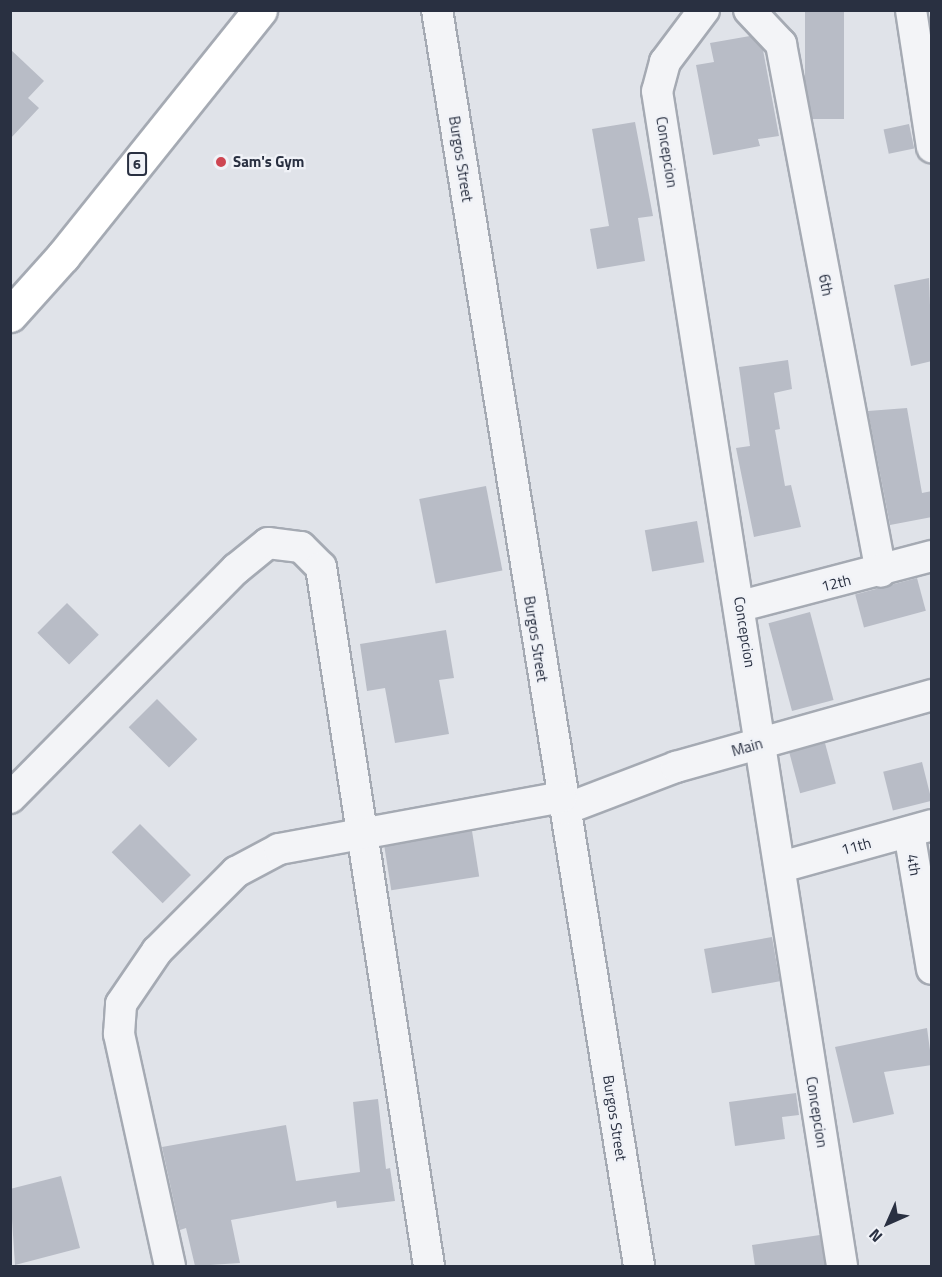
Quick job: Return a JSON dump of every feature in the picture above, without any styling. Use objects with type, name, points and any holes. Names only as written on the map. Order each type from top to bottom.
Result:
[{"type":"highway","name":"6","points":[[10,315],[63,256],[260,10]]},
{"type":"street","name":"Burgos Street","points":[[437,10],[639,1266]]},
{"type":"street","name":"Concepcion","points":[[704,10],[665,63],[657,91],[763,742],[842,1266]]},
{"type":"street","name":"6th","points":[[749,10],[781,44],[881,572]]},
{"type":"street","points":[[910,10],[932,147]]},
{"type":"street","points":[[10,798],[236,570],[268,543],[301,547],[321,567],[360,834],[429,1266]]},
{"type":"street","name":"12th","points":[[741,606],[881,572],[932,556]]},
{"type":"street","name":"Main","points":[[170,1266],[119,1034],[121,1004],[157,951],[236,872],[279,849],[360,834],[564,803],[676,767],[932,695]]},
{"type":"street","name":"11th","points":[[781,867],[920,828]]},
{"type":"street","name":"4th","points":[[920,828],[932,969]]},
{"type":"building","points":[[805,10],[844,10],[844,119],[805,119]]},
{"type":"building","points":[[750,36],[763,50],[779,136],[758,139],[760,146],[713,155],[696,65],[714,62],[710,43]]},
{"type":"building","points":[[10,49],[44,81],[28,98],[39,108],[10,139]]},
{"type":"building","points":[[635,122],[653,216],[638,218],[645,261],[597,269],[590,229],[609,226],[592,129]]},
{"type":"building","points":[[909,124],[914,148],[889,154],[884,129]]},
{"type":"building","points":[[929,278],[932,361],[911,366],[894,285]]},
{"type":"building","points":[[788,360],[792,389],[774,393],[780,429],[775,430],[785,486],[791,485],[801,527],[754,537],[736,448],[750,446],[739,367]]},
{"type":"building","points":[[907,408],[922,493],[932,491],[932,517],[890,525],[868,411]]},
{"type":"building","points":[[486,486],[502,570],[436,583],[419,499]]},
{"type":"building","points":[[697,521],[704,562],[652,572],[645,530]]},
{"type":"building","points":[[917,578],[926,611],[864,627],[855,595]]},
{"type":"building","points":[[67,603],[99,635],[69,665],[37,633]]},
{"type":"building","points":[[810,612],[834,700],[792,711],[768,623]]},
{"type":"building","points":[[446,630],[454,678],[439,680],[449,734],[395,743],[385,688],[367,691],[360,644]]},
{"type":"building","points":[[157,699],[197,739],[169,768],[129,727]]},
{"type":"building","points":[[825,743],[836,784],[800,793],[789,753]]},
{"type":"building","points":[[922,762],[932,801],[893,810],[883,772]]},
{"type":"building","points":[[140,824],[191,875],[163,903],[112,852]]},
{"type":"building","points":[[472,831],[479,876],[391,890],[384,845]]},
{"type":"building","points":[[772,937],[780,981],[712,993],[704,949]]},
{"type":"building","points":[[927,1028],[932,1065],[884,1072],[894,1114],[853,1123],[835,1047]]},
{"type":"building","points":[[796,1093],[799,1115],[782,1117],[785,1139],[735,1146],[729,1102]]},
{"type":"building","points":[[378,1099],[386,1169],[390,1168],[395,1201],[337,1208],[336,1201],[231,1220],[240,1263],[195,1266],[186,1228],[180,1230],[162,1147],[286,1125],[296,1181],[360,1172],[353,1102]]},
{"type":"building","points":[[61,1176],[80,1248],[15,1265],[10,1189]]},
{"type":"building","points":[[820,1235],[825,1266],[755,1266],[752,1245]]},
{"type":"place","name":"Sam's Gym","points":[[221,162]]}]
